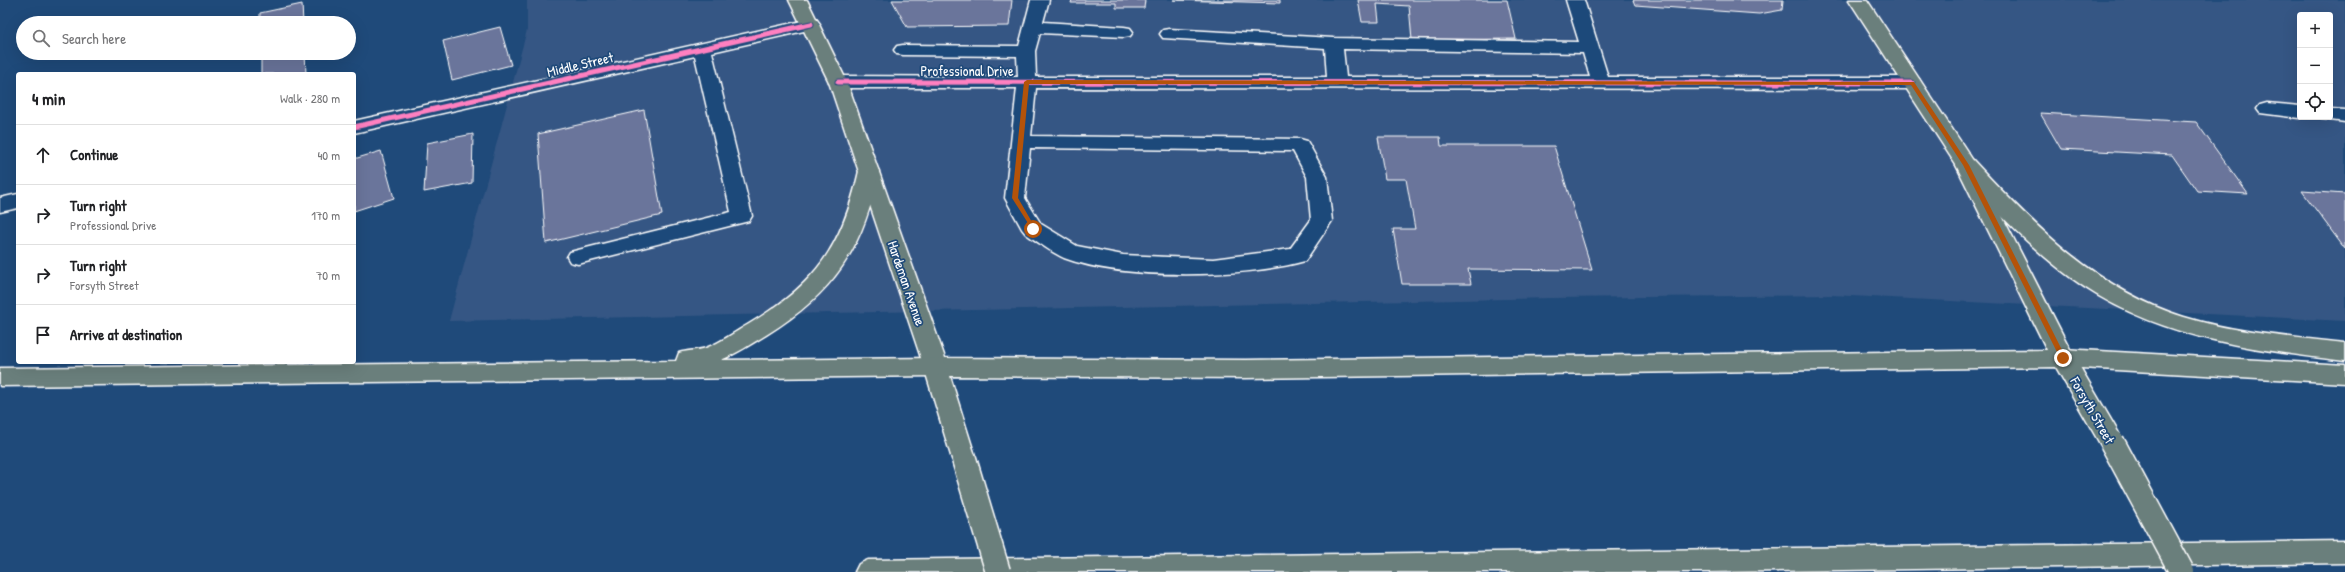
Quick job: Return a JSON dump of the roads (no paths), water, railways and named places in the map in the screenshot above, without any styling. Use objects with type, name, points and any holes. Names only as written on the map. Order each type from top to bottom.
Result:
[{"type":"main road","name":"Hardeman Avenue","points":[[798,0],[838,82],[936,367],[998,572]]},
{"type":"main road","name":"Forsyth Street","points":[[1858,0],[1966,165],[2063,358],[2112,442],[2182,572]]},
{"type":"main road","points":[[1966,165],[2043,246],[2073,270],[2134,306],[2174,322],[2219,334],[2345,352]]},
{"type":"main road","points":[[620,369],[711,355],[756,331],[789,307],[817,283],[841,253],[857,219],[869,171]]},
{"type":"main road","points":[[0,377],[620,369],[936,367],[1246,369],[2063,358],[2345,374]]},
{"type":"main road","points":[[868,572],[2345,552]]},
{"type":"street","points":[[1021,142],[1300,145],[1317,177],[1322,221],[1297,256],[1212,267],[1124,263],[1071,252],[1033,229],[1015,198],[1027,82],[1026,51],[1040,0]]},
{"type":"street","points":[[1574,0],[1601,83]]},
{"type":"street","name":"Middle Street","points":[[356,127],[811,24]]},
{"type":"street","points":[[1032,27],[1124,32]]},
{"type":"street","points":[[1169,34],[1333,43],[1590,48]]},
{"type":"street","points":[[1333,43],[1337,82]]},
{"type":"street","points":[[578,257],[742,216],[702,48]]},
{"type":"street","points":[[903,50],[1026,51]]},
{"type":"street","name":"Professional Drive","points":[[838,82],[1912,83]]},
{"type":"street","points":[[2267,109],[2297,112]]},
{"type":"street","points":[[2333,115],[2345,116]]},
{"type":"street","points":[[0,205],[16,201]]}]
